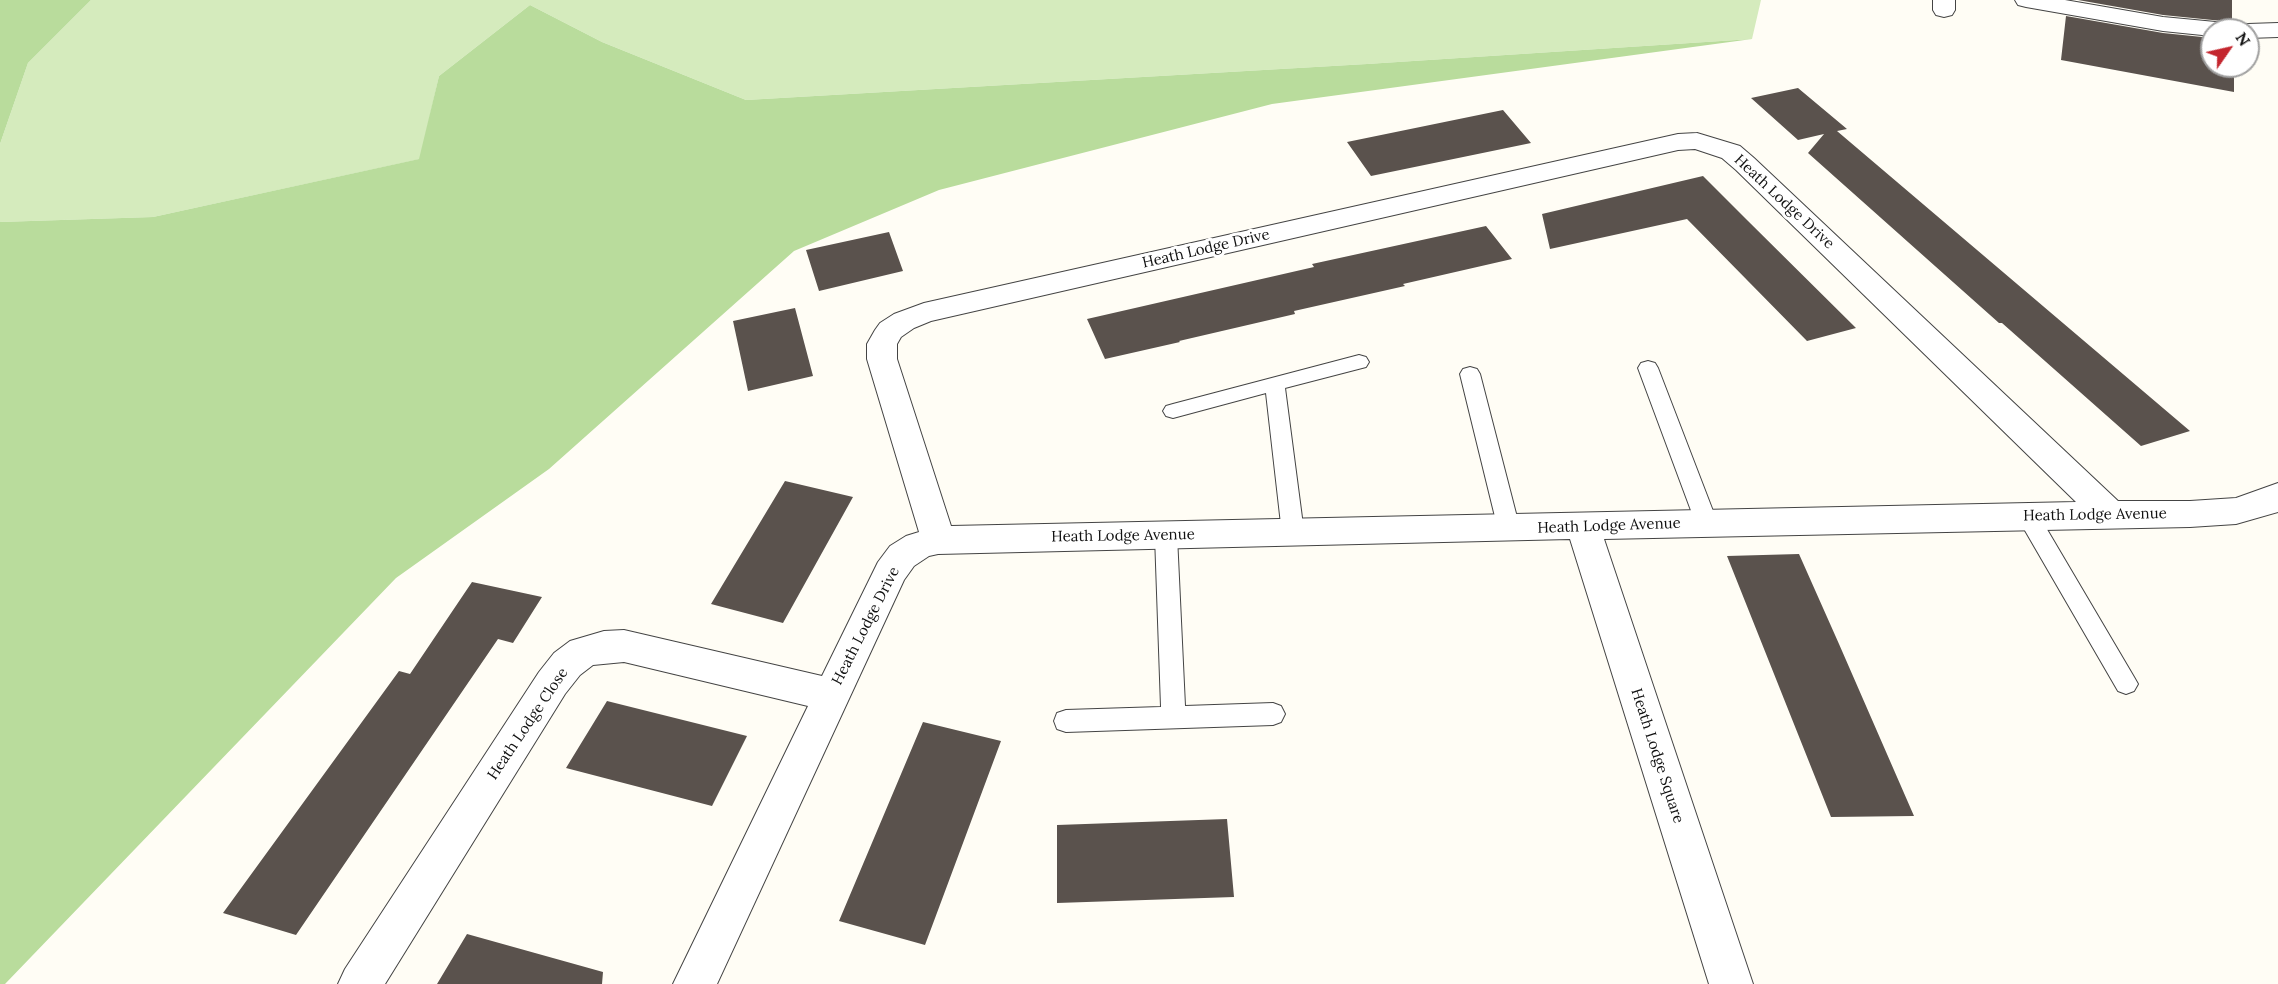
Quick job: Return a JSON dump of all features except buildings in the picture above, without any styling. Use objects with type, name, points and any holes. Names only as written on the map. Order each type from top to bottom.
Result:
[{"type":"street","points":[[2026,0],[2163,24],[2200,28]]},
{"type":"street","points":[[2260,31],[2278,30]]},
{"type":"street","name":"Heath Lodge Drive","points":[[695,984],[890,572],[902,556],[918,546],[938,540],[882,359],[882,344],[890,330],[924,313],[1666,145],[1697,141],[1731,152],[1745,164],[2110,514]]},
{"type":"street","name":"Heath Lodge Avenue","points":[[938,540],[2190,514],[2236,511],[2265,503],[2278,496]]},
{"type":"street","name":"Heath Lodge Square","points":[[1583,527],[1731,984]]},
{"type":"street","name":"Heath Lodge Close","points":[[360,984],[552,683],[567,664],[583,652],[604,647],[624,646],[831,695]]},
{"type":"lane","points":[[1173,411],[1359,363]]},
{"type":"lane","points":[[1648,368],[1707,524]]},
{"type":"lane","points":[[1470,374],[1509,529]]},
{"type":"lane","points":[[1275,384],[1293,533]]},
{"type":"lane","points":[[2027,516],[2126,684]]},
{"type":"lane","points":[[1166,536],[1173,717]]},
{"type":"lane","points":[[1066,721],[1273,714]]},
{"type":"green space","points":[[0,0],[91,0],[28,63],[0,144]]},
{"type":"green space","points":[[91,0],[1761,0],[1752,39],[746,100],[602,42],[530,5],[439,76],[420,159],[153,217],[0,222],[0,144],[28,63]]},
{"type":"green space","points":[[530,5],[602,42],[746,100],[1752,39],[1272,104],[939,190],[794,251],[549,469],[396,578],[5,984],[0,984],[0,222],[153,217],[419,159],[439,76]]}]
